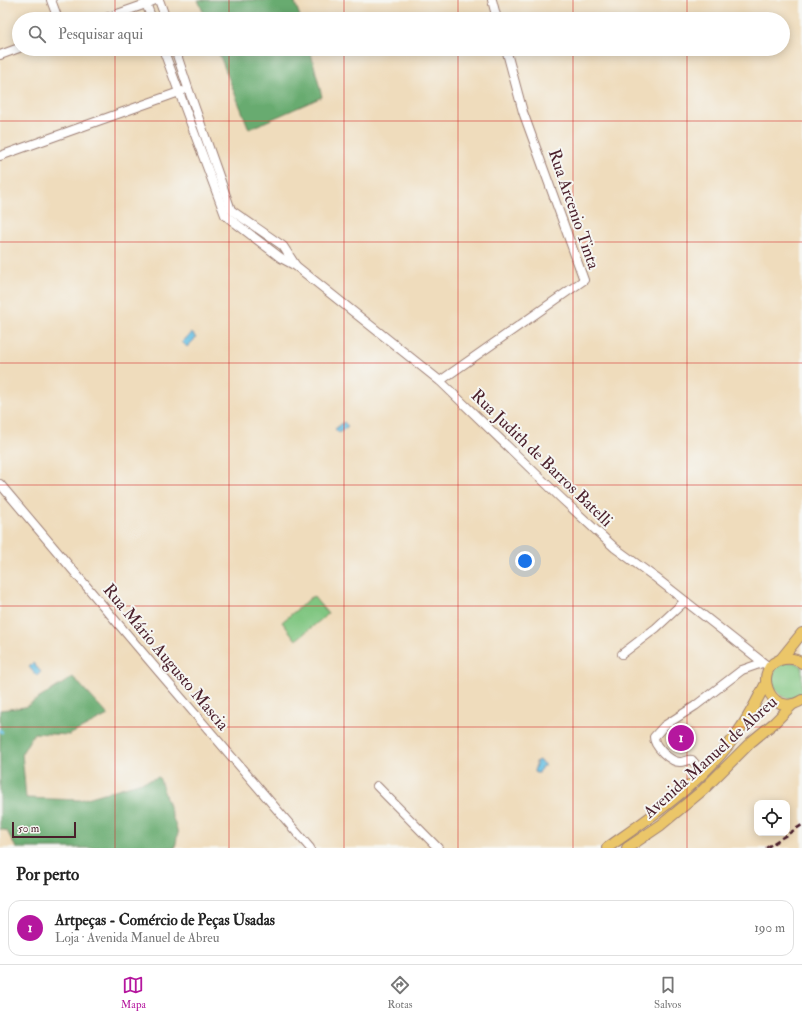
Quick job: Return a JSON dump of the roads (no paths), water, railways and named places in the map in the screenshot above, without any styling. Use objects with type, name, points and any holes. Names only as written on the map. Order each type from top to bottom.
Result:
[{"type":"main road","points":[[766,665],[775,663],[781,659],[802,633]]},
{"type":"main road","points":[[781,659],[790,658],[799,660],[802,663]]},
{"type":"main road","name":"Avenida Manuel de Abreu","points":[[607,848],[680,794],[723,752],[742,727],[766,683],[766,665]]},
{"type":"main road","points":[[766,683],[768,693],[775,700],[784,704],[798,702]]},
{"type":"main road","name":"Avenida Manuel de Abreu","points":[[627,848],[661,824],[703,790],[751,742],[798,702]]},
{"type":"street","points":[[51,0],[55,12]]},
{"type":"street","points":[[120,12],[145,2],[155,0]]},
{"type":"street","points":[[159,0],[163,12]]},
{"type":"street","points":[[492,0],[495,12]]},
{"type":"street","points":[[145,2],[149,12]]},
{"type":"street","points":[[0,55],[12,51]]},
{"type":"street","name":"Rua Judith de Barros Batelli","points":[[165,56],[225,216],[281,258],[296,266],[440,381],[615,548],[656,578],[766,665]]},
{"type":"street","name":"Rua Judith de Barros Batelli","points":[[178,56],[231,210],[283,246],[296,266]]},
{"type":"street","name":"Rua Arcenio Tinta","points":[[440,381],[584,280],[523,112],[508,56]]},
{"type":"street","points":[[0,156],[188,88]]},
{"type":"street","name":"Rua Mário Augusto Mascia","points":[[0,484],[310,848]]},
{"type":"street","points":[[622,654],[656,628],[685,601]]},
{"type":"street","points":[[703,773],[692,760],[679,762],[670,759],[659,748],[654,741],[654,737],[664,726],[695,706],[742,670],[766,665]]},
{"type":"street","points":[[377,786],[438,848]]},
{"type":"water","points":[[192,333],[196,338],[187,347],[182,342]]},
{"type":"water","points":[[344,422],[348,426],[339,433],[335,429]]},
{"type":"water","points":[[33,663],[41,672],[37,676],[29,667]]},
{"type":"water","points":[[538,760],[545,764],[545,766],[542,766],[539,773],[536,773],[534,771]]},
{"type":"railway","points":[[766,848],[802,825]]},
{"type":"place","name":"Artpeças - Comércio de Peças Usadas","points":[[681,738]]}]
